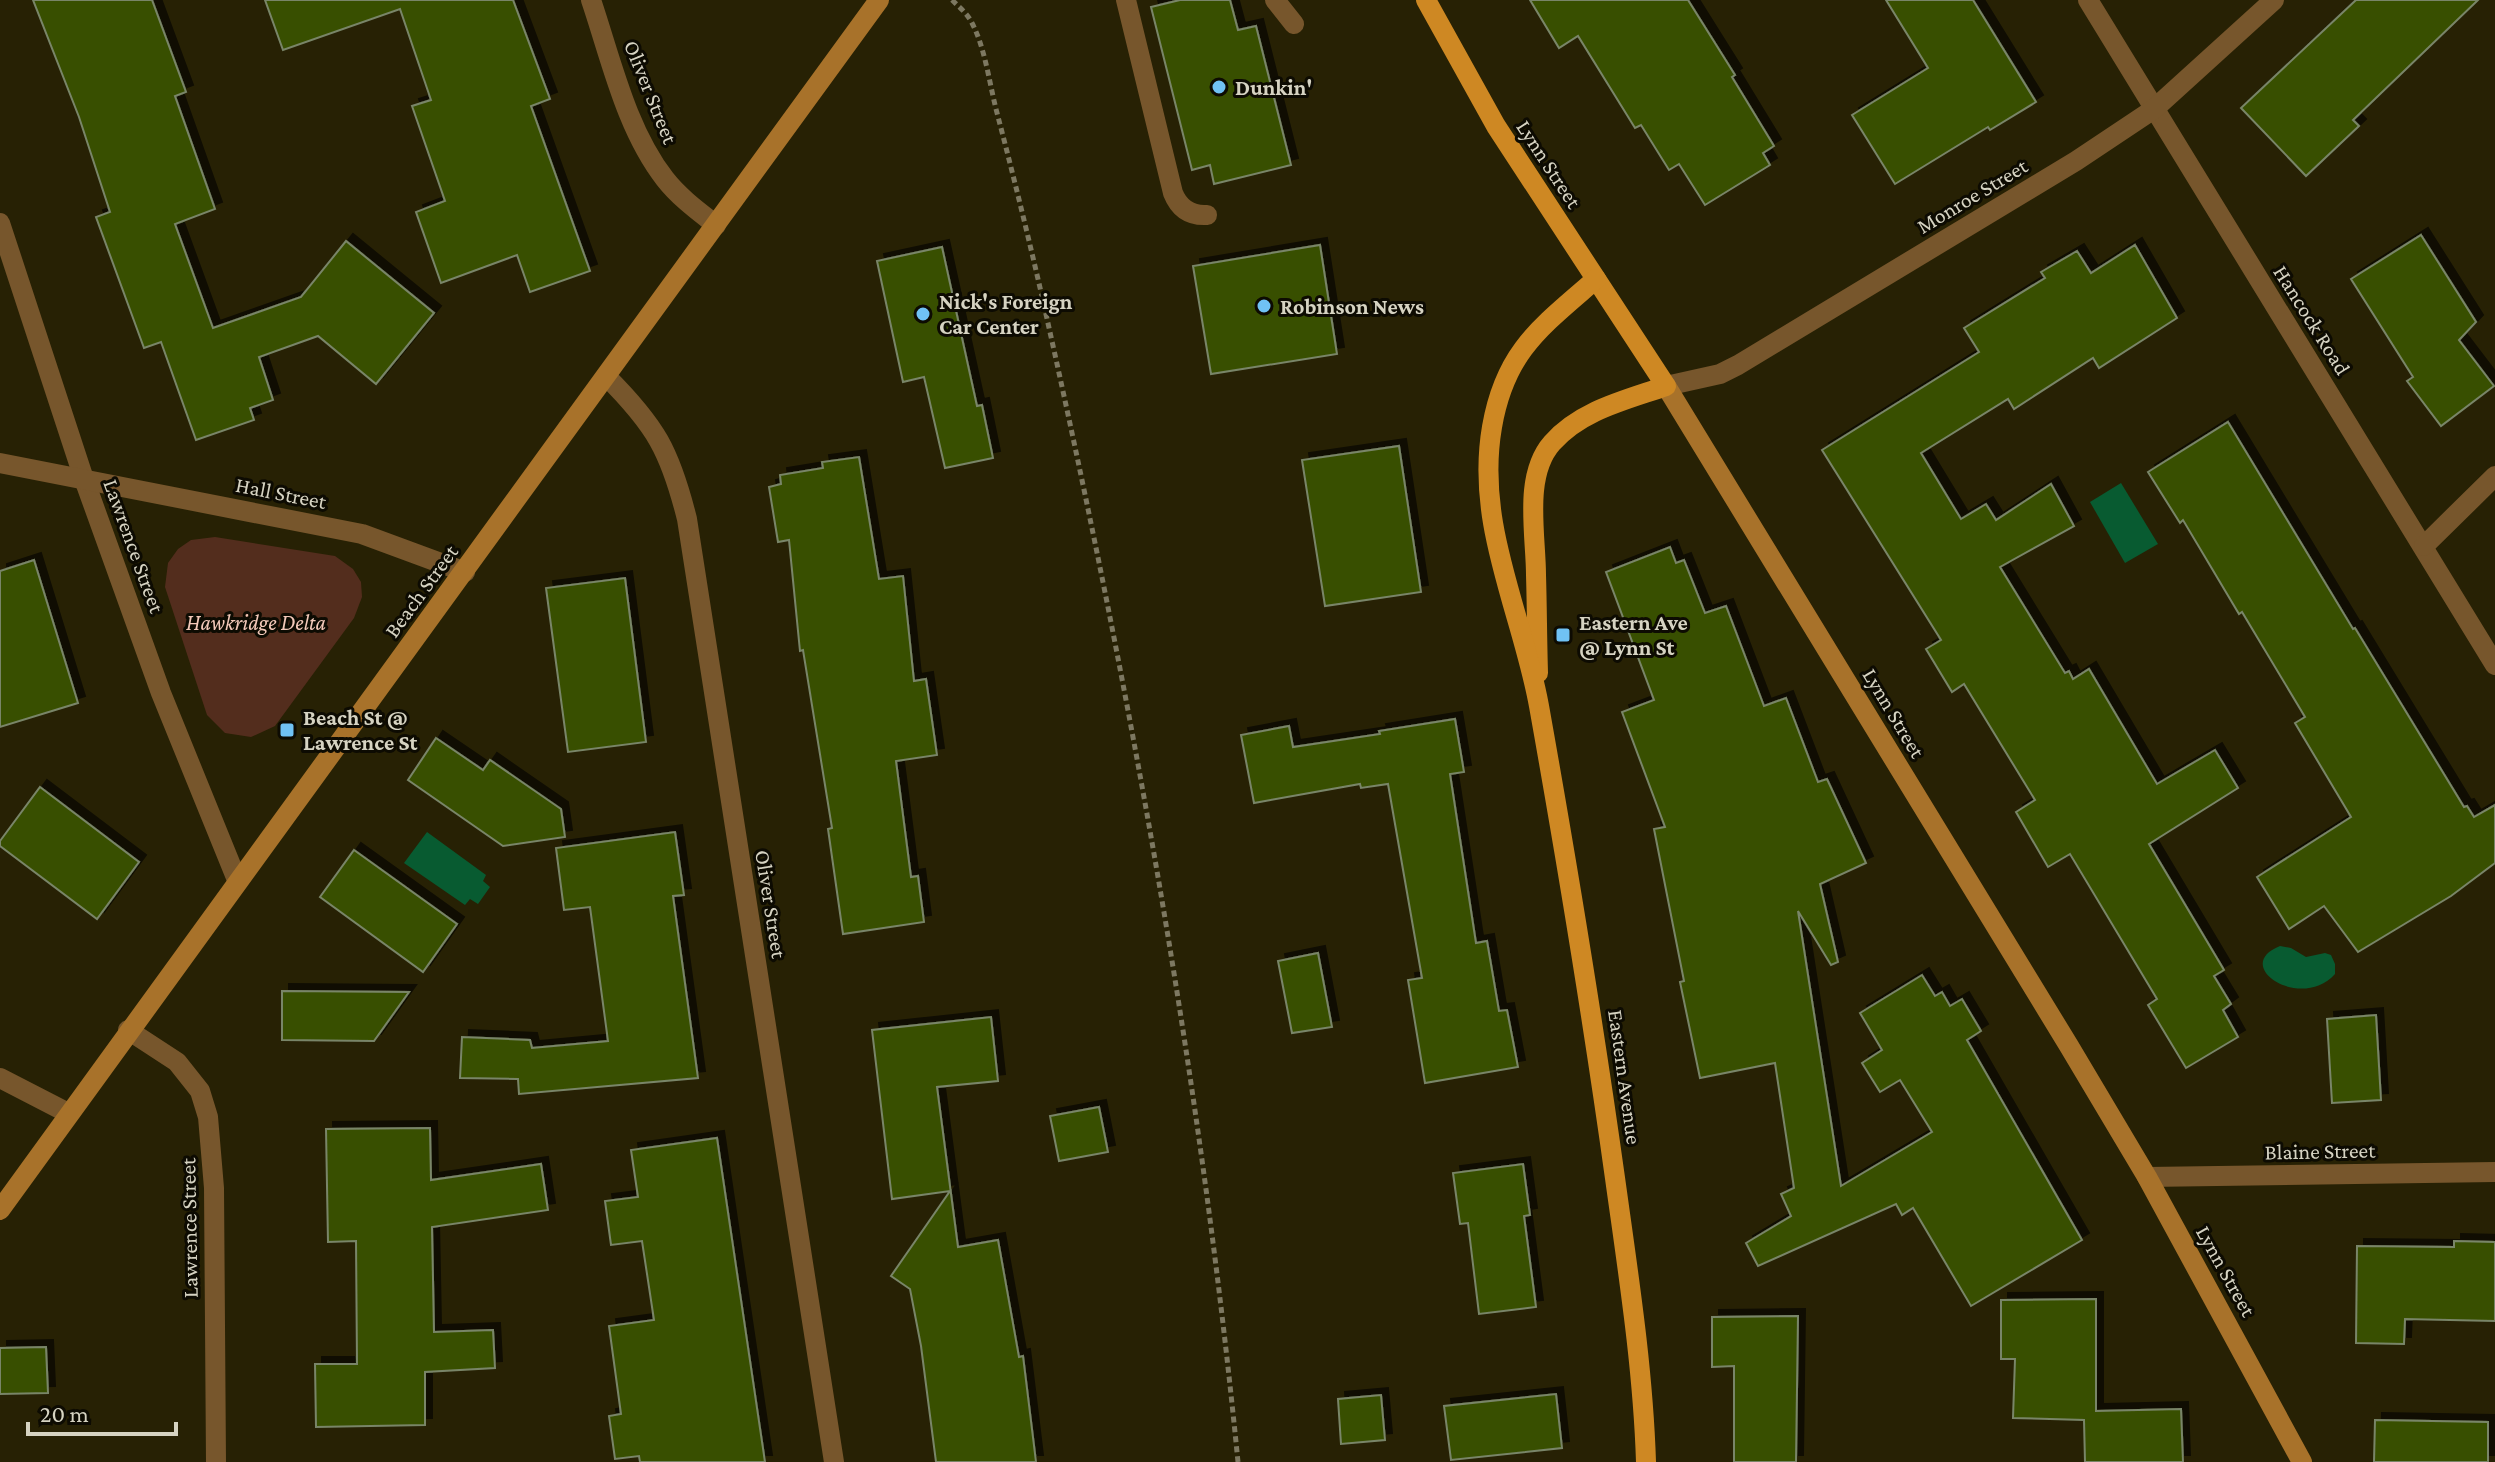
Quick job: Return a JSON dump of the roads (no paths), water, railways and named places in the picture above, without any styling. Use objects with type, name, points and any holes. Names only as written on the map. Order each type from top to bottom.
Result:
[{"type":"main road","name":"Beach Street","points":[[0,1210],[879,0]]},
{"type":"main road","name":"Lynn Street","points":[[1426,0],[1496,126],[1666,386],[2147,1177],[2302,1462]]},
{"type":"main road","name":"Eastern Avenue","points":[[1596,279],[1541,327],[1518,355],[1503,381],[1488,456],[1495,542],[1538,701],[1597,1049],[1628,1269],[1646,1462]]},
{"type":"main road","name":"Eastern Avenue","points":[[1538,701],[1535,491],[1542,459],[1551,444],[1568,428],[1596,411],[1666,386]]},
{"type":"street","name":"Oliver Street","points":[[591,0],[634,125],[647,153],[671,186],[716,225]]},
{"type":"street","points":[[1126,0],[1173,193],[1186,211],[1207,215]]},
{"type":"street","points":[[1275,0],[1294,24]]},
{"type":"street","name":"Hancock Road","points":[[2088,0],[2495,665]]},
{"type":"street","name":"Monroe Street","points":[[1666,386],[1720,374],[1738,365],[2076,161],[2154,109],[2274,0]]},
{"type":"street","name":"Lawrence Street","points":[[0,223],[84,479],[161,693],[237,880]]},
{"type":"street","name":"Oliver Street","points":[[606,376],[641,410],[663,446],[677,479],[687,519],[834,1462]]},
{"type":"street","name":"Hall Street","points":[[0,463],[362,534],[465,572]]},
{"type":"street","points":[[2424,546],[2495,476]]},
{"type":"street","name":"Lawrence Street","points":[[128,1030],[177,1062],[200,1091],[208,1117],[214,1188],[216,1462]]},
{"type":"street","points":[[0,1078],[68,1113]]},
{"type":"street","name":"Blaine Street","points":[[2147,1177],[2495,1172]]},
{"type":"place","name":"Dunkin'","points":[[1219,87]]},
{"type":"place","name":"Robinson News","points":[[1264,306]]},
{"type":"place","name":"Nick's Foreign Car Center","points":[[923,314]]},
{"type":"place","name":"Eastern Ave @ Lynn St","points":[[1563,635]]},
{"type":"place","name":"Beach St @ Lawrence St","points":[[287,730]]},
{"type":"park label","name":"Hawkridge Delta","points":[[256,622]]}]
